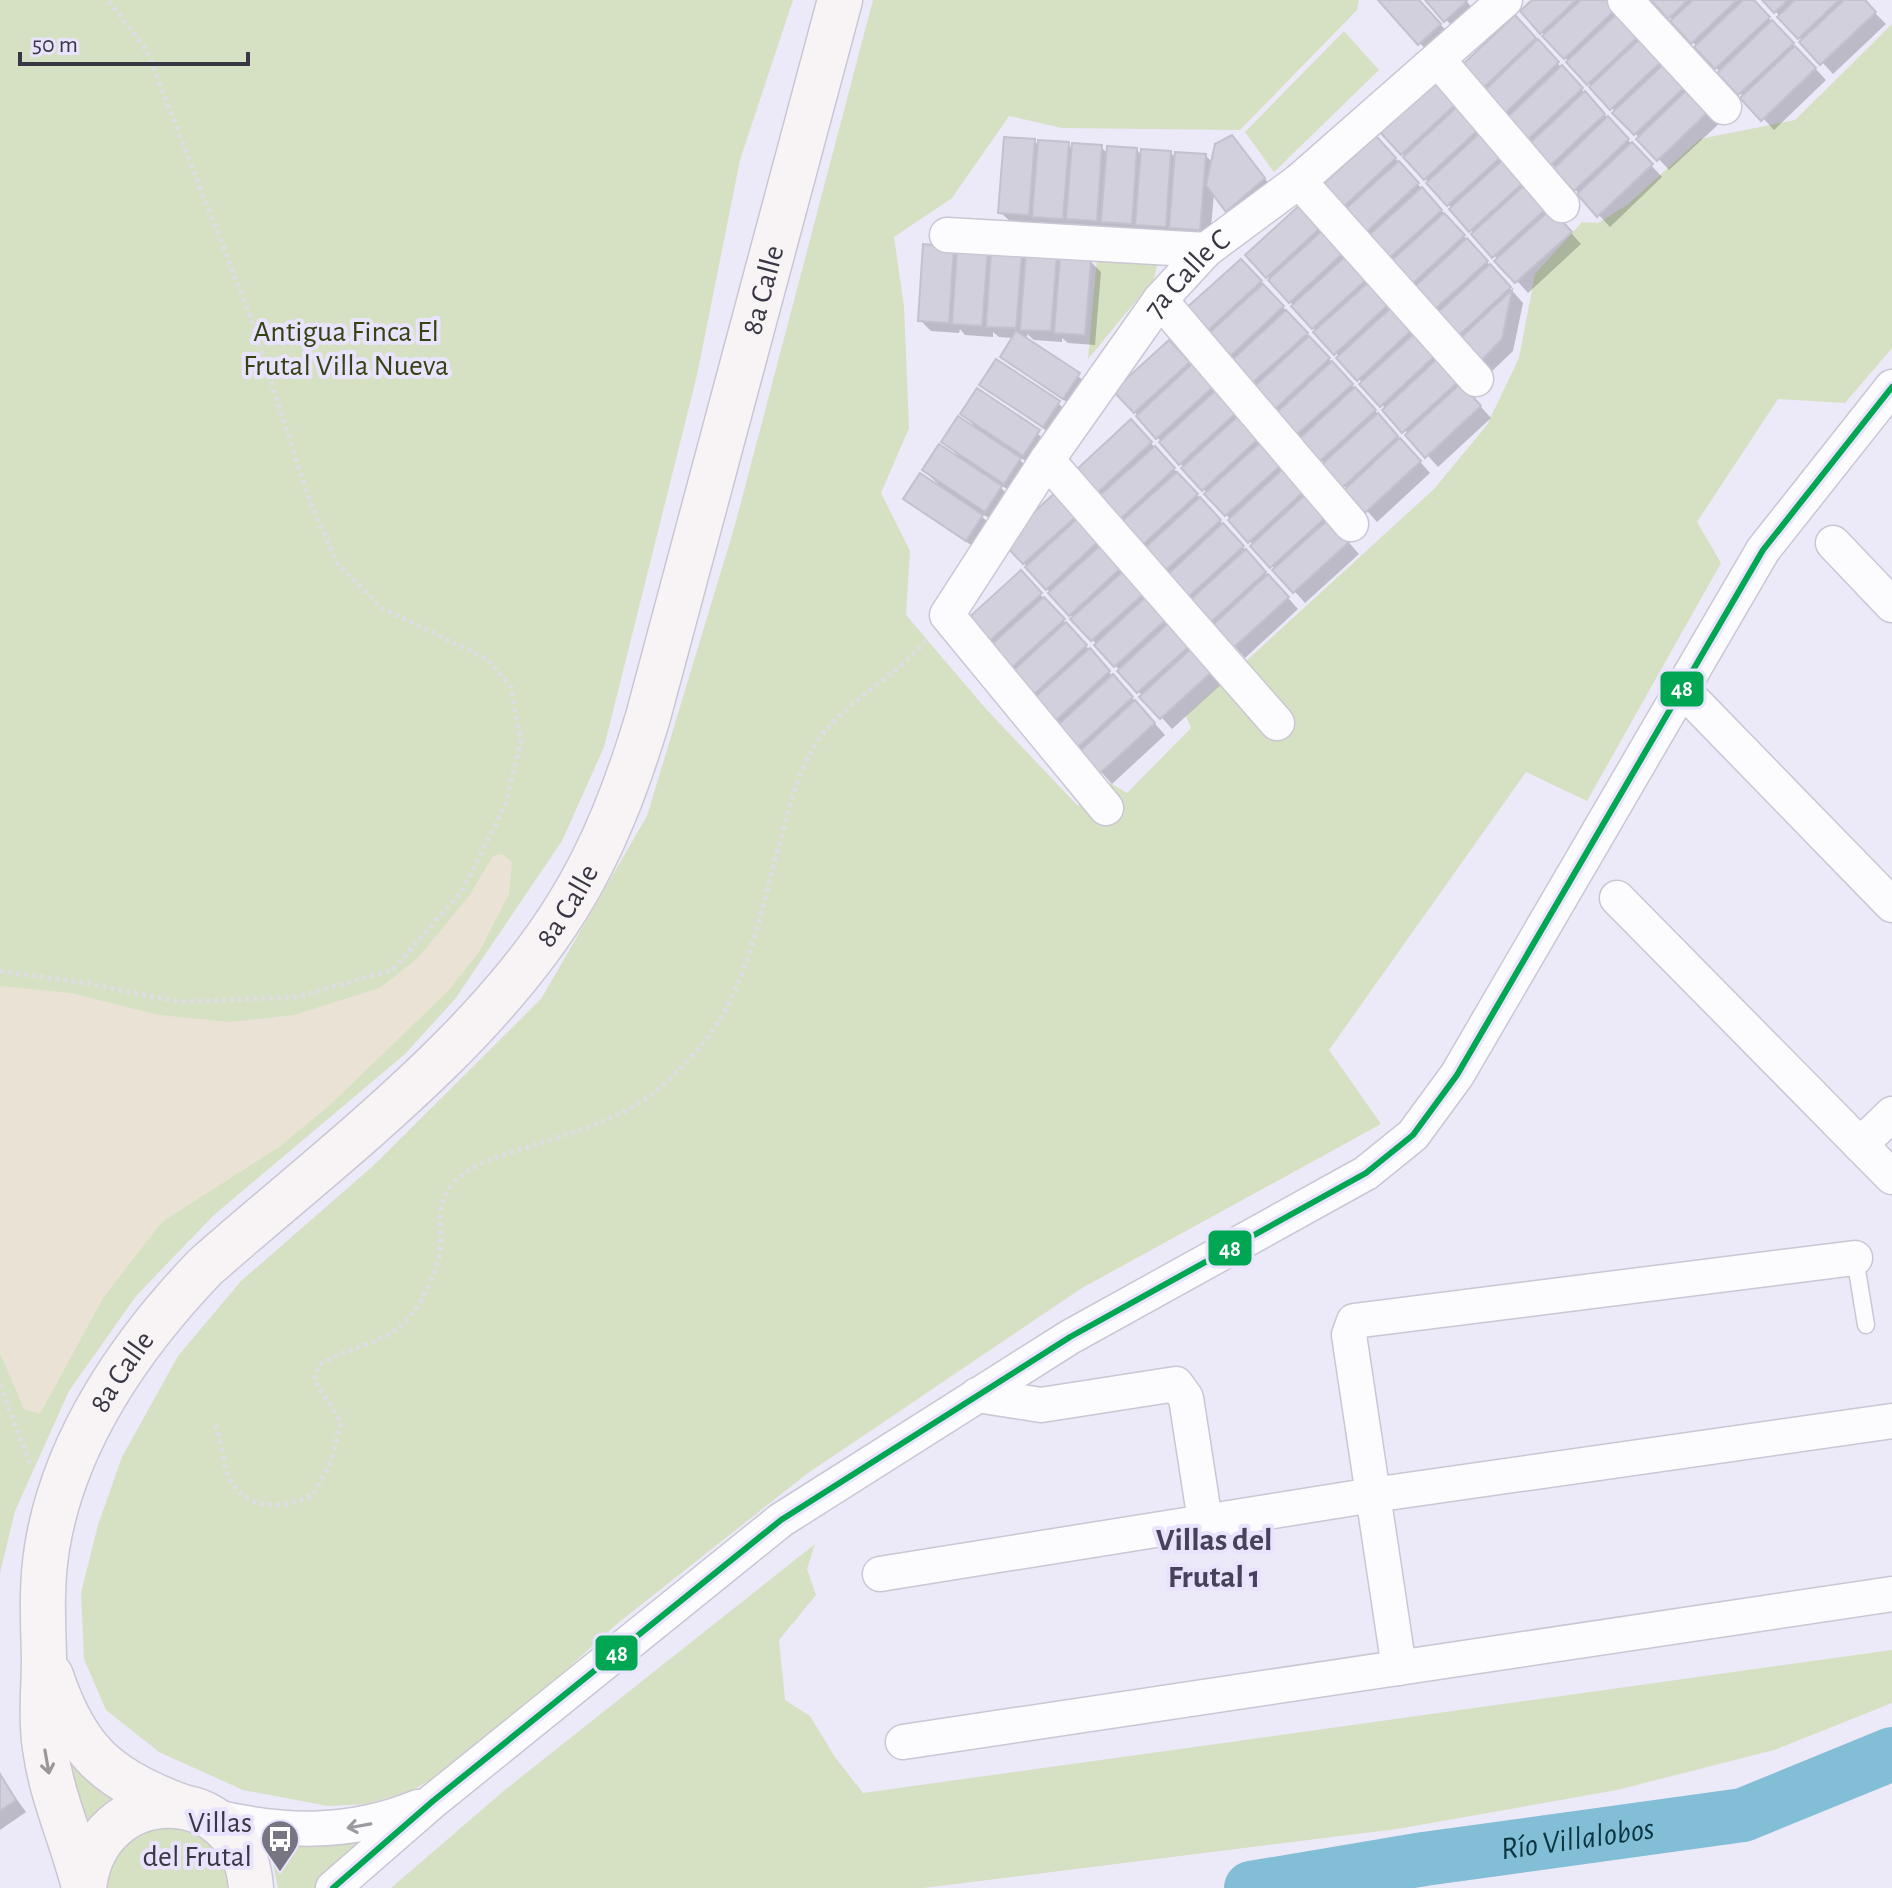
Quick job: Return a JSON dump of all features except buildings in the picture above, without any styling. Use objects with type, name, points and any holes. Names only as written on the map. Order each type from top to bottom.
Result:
[{"type":"main road","name":"8a Calle","points":[[84,1888],[73,1841],[54,1794],[45,1750],[43,1577],[56,1511],[90,1425],[140,1341],[165,1308],[205,1267],[408,1088],[498,998],[560,918],[599,849],[630,776],[648,717],[840,0]]},
{"type":"main road","name":"8a Calle","points":[[44,1657],[66,1718],[90,1753],[115,1777],[194,1810],[237,1842],[249,1866],[251,1888]]},
{"type":"main road","points":[[84,1888],[89,1859],[114,1825],[152,1806],[194,1810]]},
{"type":"street","name":"7a Calle C","points":[[947,615],[1047,460],[1160,300],[1206,250],[1299,181],[1505,0]]},
{"type":"street","points":[[1625,0],[1724,107]]},
{"type":"street","points":[[1438,60],[1562,205]]},
{"type":"street","points":[[1299,181],[1476,379]]},
{"type":"street","points":[[947,235],[1206,250]]},
{"type":"street","points":[[1160,300],[1351,524]]},
{"type":"street","points":[[333,1888],[433,1801],[781,1520],[1070,1337],[1312,1206],[1366,1173],[1413,1135],[1457,1075],[1680,687],[1763,550],[1892,387]]},
{"type":"street","points":[[1047,460],[1277,723]]},
{"type":"street","points":[[1833,543],[1892,605]]},
{"type":"street","points":[[947,615],[1106,808]]},
{"type":"street","points":[[1680,687],[1892,905]]},
{"type":"street","points":[[1617,898],[1892,1177]]},
{"type":"street","points":[[1860,1145],[1892,1114]]},
{"type":"street","points":[[1399,1668],[1349,1335],[1354,1321],[1855,1258]]},
{"type":"street","points":[[977,1395],[1041,1405],[1176,1384],[1186,1398],[1205,1521]]},
{"type":"street","points":[[880,1574],[1373,1495],[1892,1421]]},
{"type":"street","points":[[903,1742],[1892,1594]]},
{"type":"street","points":[[194,1810],[248,1824],[317,1831],[384,1820],[433,1801]]},
{"type":"lane","points":[[1855,1258],[1866,1325]]},
{"type":"path","points":[[0,971],[179,1002],[297,997],[392,970],[462,891],[505,806],[521,742],[511,687],[487,659],[382,608],[337,563],[308,496],[249,313],[147,51],[108,0]]},
{"type":"path","points":[[215,1425],[229,1477],[237,1491],[252,1500],[283,1507],[314,1494],[332,1459],[341,1422],[338,1412],[318,1391],[314,1380],[319,1365],[388,1333],[405,1321],[435,1274],[440,1250],[439,1212],[443,1196],[455,1182],[480,1163],[594,1125],[636,1106],[675,1074],[719,1021],[742,972],[797,782],[812,750],[834,723],[914,655],[947,615]]},
{"type":"path","points":[[0,1385],[32,1475]]},
{"type":"green space","name":"Antigua Finca El Frutal Villa Nueva","points":[[0,0],[793,0],[740,160],[697,375],[604,747],[562,841],[455,999],[405,1054],[214,1215],[136,1296],[69,1391],[15,1511],[0,1573]]},
{"type":"green space","points":[[873,0],[1359,0],[1357,10],[1240,130],[1062,128],[1009,116],[952,198],[894,237],[904,306],[909,428],[881,493],[910,551],[906,615],[986,709],[1078,806],[1110,783],[1127,793],[1191,728],[1186,716],[1434,489],[1487,425],[1519,358],[1535,274],[1582,222],[1598,223],[1627,205],[1700,139],[1795,120],[1892,24],[1892,348],[1845,403],[1778,399],[1697,522],[1721,563],[1587,801],[1526,772],[1329,1050],[1381,1124],[1082,1288],[808,1473],[618,1623],[505,1725],[449,1769],[411,1791],[366,1804],[328,1806],[243,1790],[159,1752],[106,1710],[84,1659],[81,1593],[98,1525],[122,1457],[178,1356],[241,1281],[373,1166],[541,999],[647,816],[735,525]]},
{"type":"green space","points":[[1344,31],[1379,70],[1274,172],[1245,132]]},
{"type":"green space","points":[[1097,258],[1158,261],[1154,279],[1088,359]]},
{"type":"green space","points":[[815,1544],[807,1569],[816,1595],[779,1640],[785,1700],[810,1716],[835,1757],[863,1793],[1892,1650],[1892,1703],[1774,1750],[1617,1790],[1397,1829],[923,1888],[391,1888],[506,1789]]},
{"type":"green space","points":[[55,1690],[136,1788],[111,1801],[74,1846]]},
{"type":"green space","points":[[384,1820],[333,1888],[278,1888],[260,1826]]},
{"type":"green space","points":[[145,1821],[215,1835],[237,1888],[98,1888],[99,1874]]},
{"type":"sand","points":[[502,854],[512,862],[509,894],[479,952],[448,991],[330,1105],[279,1147],[162,1222],[103,1298],[40,1414],[24,1409],[0,1353],[0,986],[71,993],[159,1015],[230,1022],[294,1015],[380,988],[418,958],[469,896],[493,856]]},
{"type":"waterway","name":"Río Villalobos","points":[[1251,1888],[1424,1859],[1743,1815],[1892,1754]]},
{"type":"transit line","name":"48","points":[[333,1888],[433,1801],[781,1520],[1070,1337],[1366,1173],[1413,1135],[1457,1075],[1763,550],[1892,387]]},
{"type":"place","name":"Villas del Frutal","points":[[280,1873]]},
{"type":"district","name":"Villas del Frutal 1","points":[[1214,1558]]}]
